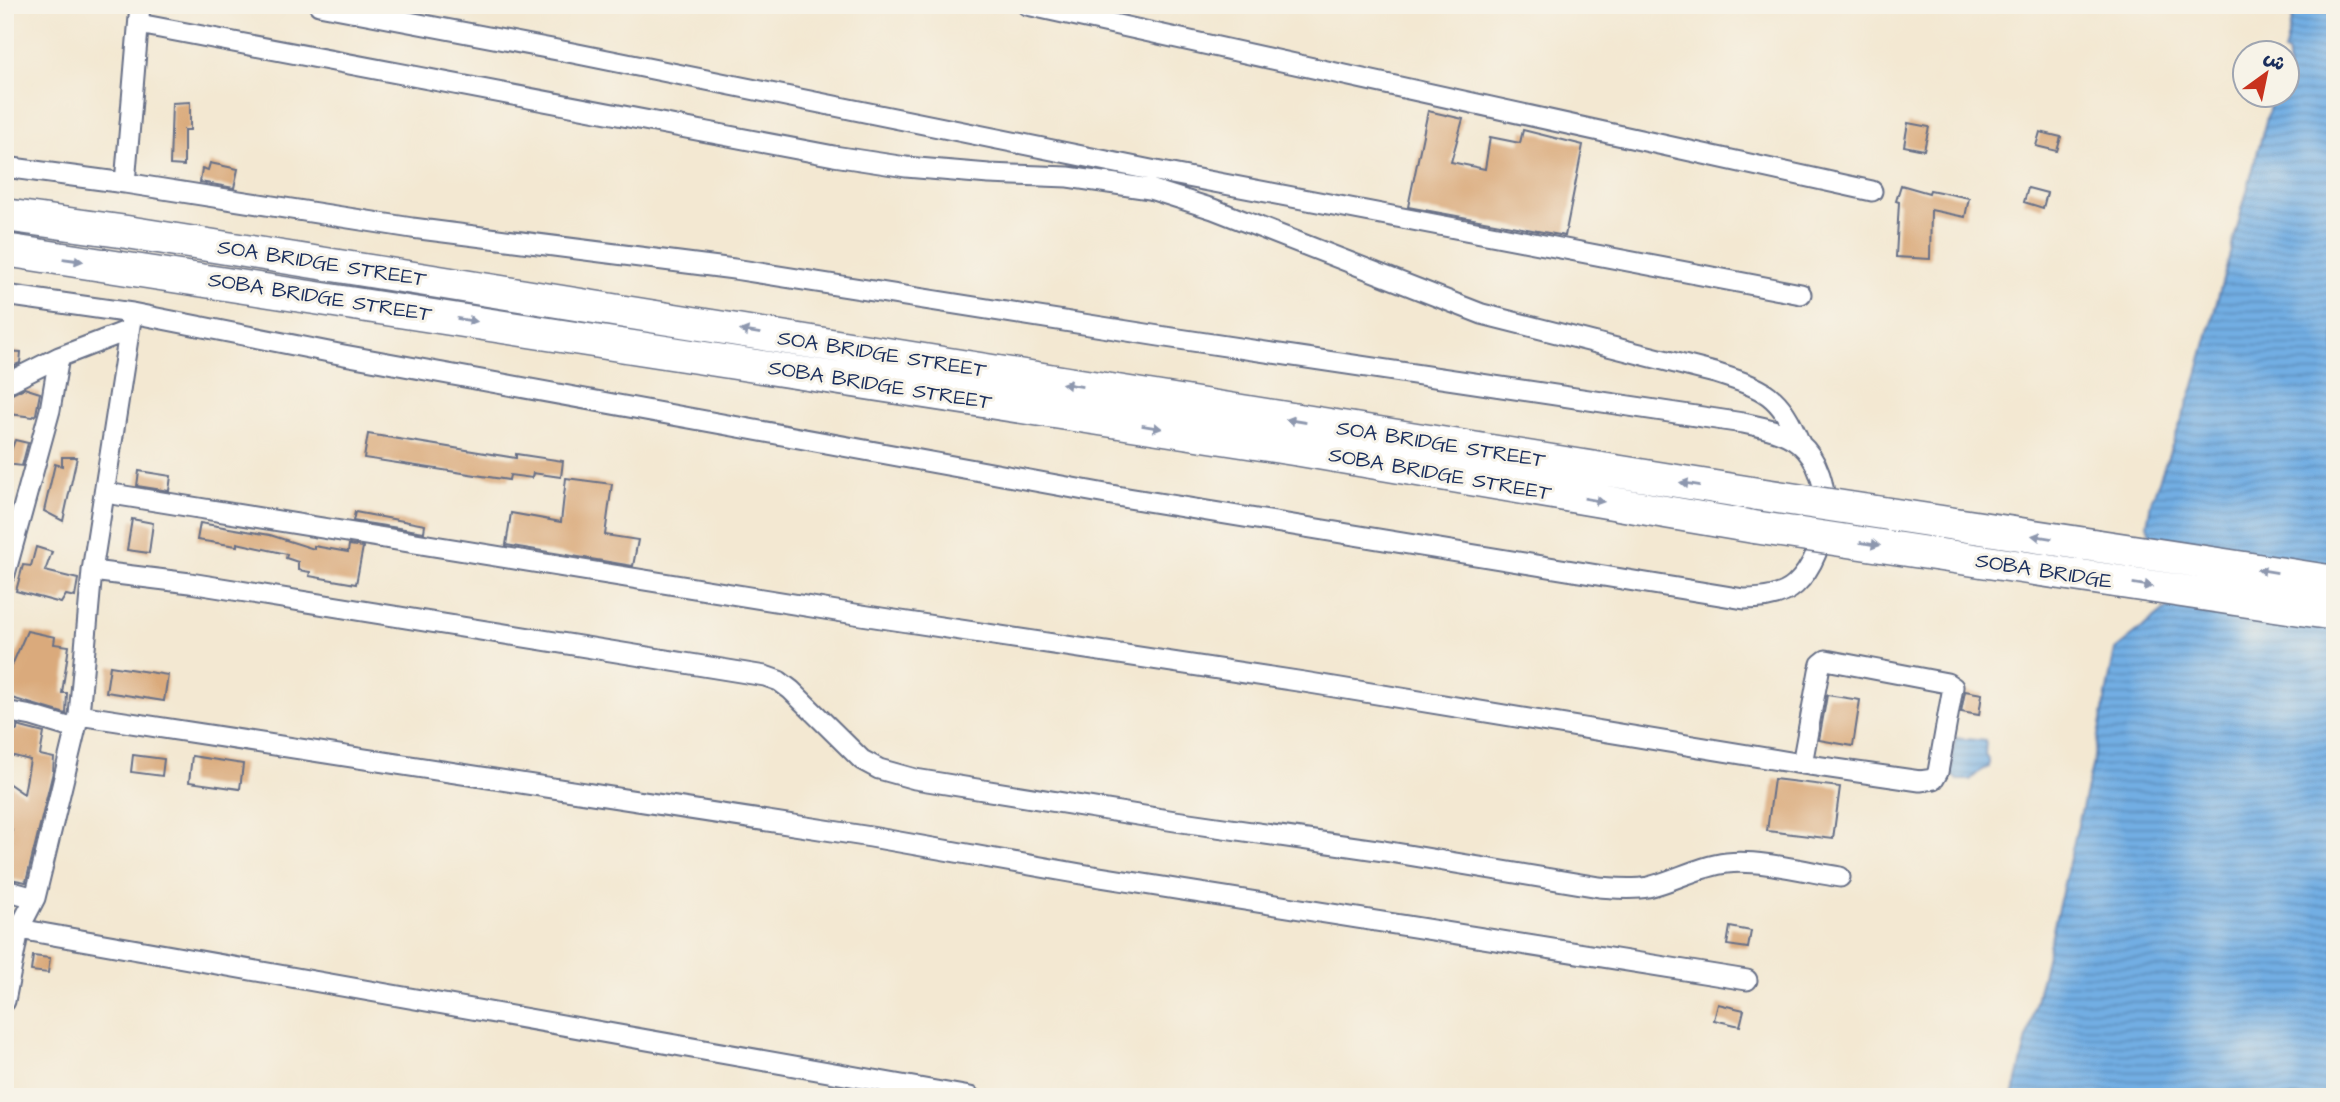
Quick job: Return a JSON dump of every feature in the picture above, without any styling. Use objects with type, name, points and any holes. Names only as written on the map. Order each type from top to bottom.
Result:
[{"type":"highway","name":"SOA BRIDGE STREET","points":[[5,215],[140,234],[1758,494]]},
{"type":"highway","name":"SOBA BRIDGE STREET","points":[[5,250],[1300,450],[1754,527]]},
{"type":"highway","name":"SOBA BRIDGE","points":[[1758,494],[2335,582]]},
{"type":"highway","name":"SOBA BRIDGE","points":[[1754,527],[2335,614]]},
{"type":"street","points":[[319,5],[573,53],[1169,174],[1801,295]]},
{"type":"street","points":[[1027,5],[1872,191]]},
{"type":"street","points":[[5,295],[130,321],[344,355],[1101,493],[1744,599],[1762,599],[1794,586],[1816,557],[1822,542],[1824,494],[1818,471],[1800,443],[1788,414],[1769,394],[1747,383],[1716,373],[1482,314],[1202,205],[1150,189],[1068,177],[906,167],[834,156],[140,15],[125,183]]},
{"type":"street","points":[[5,167],[412,228],[734,270],[1730,421],[1765,428],[1800,443]]},
{"type":"street","points":[[5,384],[130,321]]},
{"type":"street","points":[[6,992],[19,929],[35,898],[77,722],[92,572],[130,321]]},
{"type":"street","points":[[5,574],[50,411],[59,357]]},
{"type":"street","points":[[106,493],[841,612],[1318,685],[1802,764],[1920,781],[1934,779],[1941,764],[1953,687],[1948,683],[1826,660],[1819,671],[1802,764]]},
{"type":"street","points":[[92,572],[190,583],[765,676],[779,681],[791,690],[862,760],[879,769],[915,779],[1599,887],[1628,889],[1649,886],[1730,862],[1746,862],[1840,877]]},
{"type":"street","points":[[5,711],[872,837],[1081,874],[1747,980]]},
{"type":"street","points":[[5,890],[35,898]]},
{"type":"street","points":[[19,929],[970,1097]]},
{"type":"water","points":[[2296,5],[2335,5],[2335,1097],[2013,1097],[2092,766],[2115,650],[2172,604],[2147,525],[2151,502],[2194,386],[2269,108],[2302,108],[2302,38],[2288,38]]},
{"type":"water","points":[[1955,738],[1986,741],[1985,754],[1989,767],[1970,780],[1958,780],[1951,775]]},
{"type":"building","points":[[190,102],[190,130],[184,130],[184,166],[170,165],[172,103]]},
{"type":"building","points":[[1428,111],[1463,119],[1451,162],[1485,169],[1490,137],[1520,143],[1523,130],[1583,145],[1565,236],[1408,207]]},
{"type":"building","points":[[1908,123],[1929,127],[1924,150],[1904,146]]},
{"type":"building","points":[[2040,132],[2061,137],[2057,151],[2036,146]]},
{"type":"building","points":[[210,163],[238,169],[234,188],[200,182],[202,168],[208,170]]},
{"type":"building","points":[[1901,185],[1929,193],[1930,190],[1969,198],[1965,217],[1931,210],[1930,259],[1896,257],[1899,202],[1896,201]]},
{"type":"building","points":[[2028,188],[2047,193],[2043,208],[2024,202]]},
{"type":"building","points":[[5,351],[21,352],[20,363],[5,369]]},
{"type":"building","points":[[24,388],[40,393],[33,417],[10,414],[10,395]]},
{"type":"building","points":[[368,434],[516,458],[516,454],[563,461],[561,477],[533,473],[532,478],[510,475],[509,480],[364,458]]},
{"type":"building","points":[[15,440],[28,443],[22,466],[6,464]]},
{"type":"building","points":[[62,457],[77,457],[63,521],[44,511],[55,464],[62,466]]},
{"type":"building","points":[[139,471],[171,476],[169,491],[137,486]]},
{"type":"building","points":[[566,478],[612,484],[605,535],[638,540],[633,566],[506,545],[511,513],[561,522]]},
{"type":"building","points":[[355,512],[425,525],[424,532],[353,521]]},
{"type":"building","points":[[132,519],[153,523],[149,553],[127,550]]},
{"type":"building","points":[[200,523],[270,535],[314,549],[314,546],[348,552],[349,545],[363,547],[356,584],[309,576],[310,572],[298,570],[298,562],[286,558],[287,554],[237,543],[237,546],[197,540]]},
{"type":"building","points":[[36,547],[52,552],[45,571],[78,579],[75,597],[66,595],[61,603],[16,591],[23,565],[31,566]]},
{"type":"building","points":[[27,631],[55,637],[54,644],[69,646],[62,693],[67,693],[66,714],[5,696],[5,681]]},
{"type":"building","points":[[110,666],[168,675],[164,701],[106,692]]},
{"type":"building","points":[[1965,691],[1982,694],[1979,715],[1961,712]]},
{"type":"building","points":[[1827,695],[1860,700],[1853,746],[1819,740]]},
{"type":"building","points":[[17,726],[44,733],[40,755],[54,758],[53,772],[26,882],[5,878],[5,857],[12,830],[5,829],[5,781],[24,794],[30,760],[6,754],[10,729],[17,730]]},
{"type":"building","points":[[133,755],[164,759],[162,776],[131,772]]},
{"type":"building","points":[[192,756],[243,764],[240,789],[189,782]]},
{"type":"building","points":[[1774,779],[1840,787],[1833,839],[1767,831]]},
{"type":"building","points":[[1730,927],[1751,931],[1748,948],[1727,945]]},
{"type":"building","points":[[33,956],[50,958],[48,973],[31,971]]},
{"type":"building","points":[[1718,1004],[1744,1010],[1740,1026],[1714,1020]]}]
